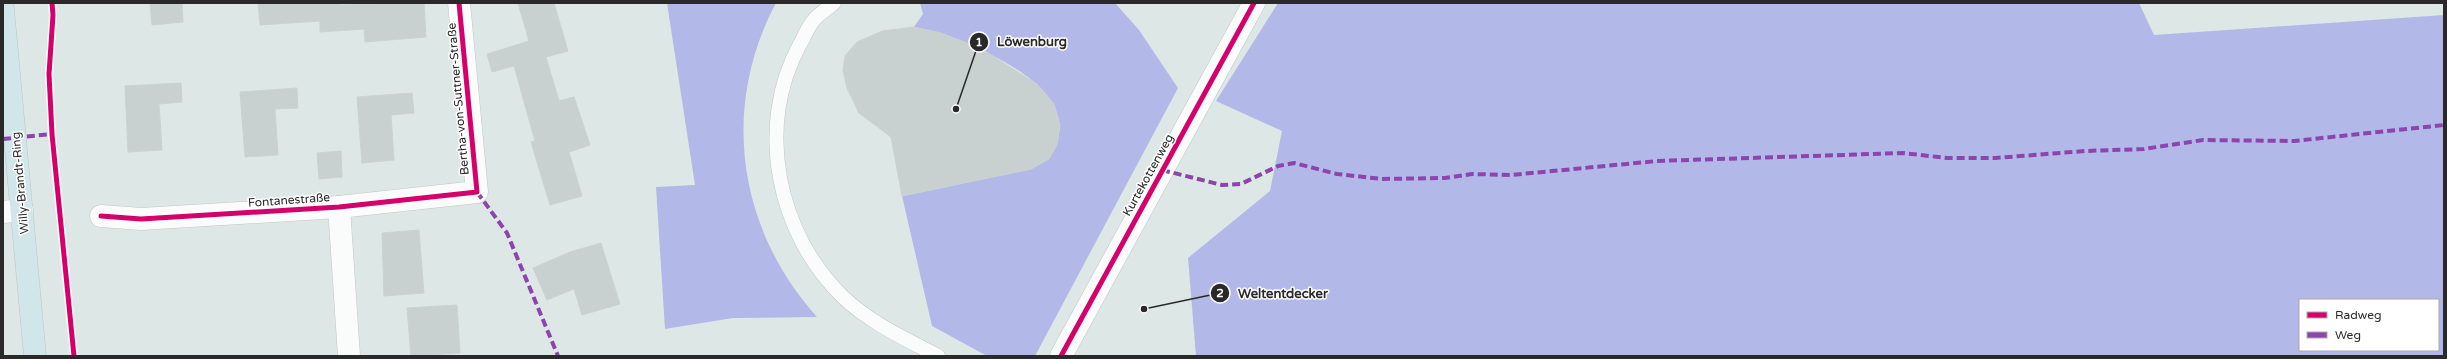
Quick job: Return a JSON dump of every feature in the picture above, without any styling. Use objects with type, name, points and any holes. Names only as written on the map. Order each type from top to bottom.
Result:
[{"type":"main road","name":"Willy-Brandt-Ring","points":[[3,9],[12,211],[35,356]]},
{"type":"street","name":"Bertha-von-Suttner-Straße","points":[[459,3],[477,192]]},
{"type":"street","name":"Kurtekottenweg","points":[[1061,356],[1254,3]]},
{"type":"street","name":"Fontanestraße","points":[[101,216],[141,219],[339,207],[477,192]]},
{"type":"street","name":"Fontanestraße","points":[[339,207],[349,356]]},
{"type":"lane","points":[[834,3],[813,20],[791,60],[781,89],[775,126],[778,170],[788,208],[810,258],[843,297],[877,322],[938,356]]},
{"type":"shaded area","points":[[667,3],[776,3],[758,43],[748,84],[744,125],[746,166],[755,207],[769,246],[790,283],[817,317],[733,318],[665,329],[656,187],[695,185]]},
{"type":"shaded area","points":[[920,3],[1115,3],[1139,30],[1178,88],[1035,356],[987,356],[932,326],[902,196],[1031,169],[1043,162],[1054,151],[1059,133],[1057,112],[1046,94],[1028,77],[1005,62],[956,40],[914,27],[923,14]]},
{"type":"shaded area","points":[[1278,3],[2139,3],[2154,35],[2444,15],[2444,356],[1196,356],[1188,258],[1270,191],[1282,131],[1216,101]]},
{"type":"building","points":[[150,3],[182,3],[183,22],[152,25]]},
{"type":"building","points":[[258,3],[340,3],[340,5],[424,3],[426,37],[365,42],[364,29],[320,32],[320,21],[260,25]]},
{"type":"building","points":[[518,3],[554,3],[568,51],[546,57],[559,101],[574,97],[590,145],[569,152],[582,196],[550,205],[531,142],[535,141],[514,66],[492,72],[487,54],[529,41]]},
{"type":"building","points":[[914,27],[941,33],[980,48],[1037,84],[1054,104],[1060,125],[1057,145],[1049,159],[1031,169],[902,196],[891,137],[859,113],[847,88],[843,70],[845,56],[857,42],[882,31]]},
{"type":"building","points":[[181,83],[182,102],[159,104],[162,150],[128,152],[125,86]]},
{"type":"building","points":[[297,88],[298,108],[275,109],[278,155],[245,157],[240,92]]},
{"type":"building","points":[[412,93],[414,113],[391,115],[394,160],[362,163],[357,97]]},
{"type":"building","points":[[341,151],[342,177],[319,179],[317,153]]},
{"type":"building","points":[[419,230],[424,293],[384,296],[382,233]]},
{"type":"building","points":[[601,243],[620,304],[582,315],[574,289],[547,300],[533,268],[570,252]]},
{"type":"building","points":[[457,305],[460,353],[411,356],[407,308]]},
{"type":"marked path","points":[[1162,170],[1222,185],[1241,184],[1278,166],[1294,163],[1337,174],[1382,179],[1445,178],[1472,174],[1511,175],[1657,161],[1903,153],[1947,158],[1995,158],[2085,151],[2144,149],[2203,140],[2294,141],[2444,125]]},
{"type":"marked path","points":[[3,139],[52,134]]},
{"type":"marked path","points":[[477,192],[507,233],[558,356]]},
{"type":"cycle path","points":[[52,3],[53,15],[49,74],[52,134],[74,356]]},
{"type":"cycle path","points":[[101,216],[141,219],[339,207],[477,192],[459,3]]},
{"type":"cycle path","points":[[1061,356],[1254,3]]},
{"type":"place","name":"Löwenburg","points":[[956,109]]},
{"type":"place","name":"Weltentdecker","points":[[1144,309]]}]
